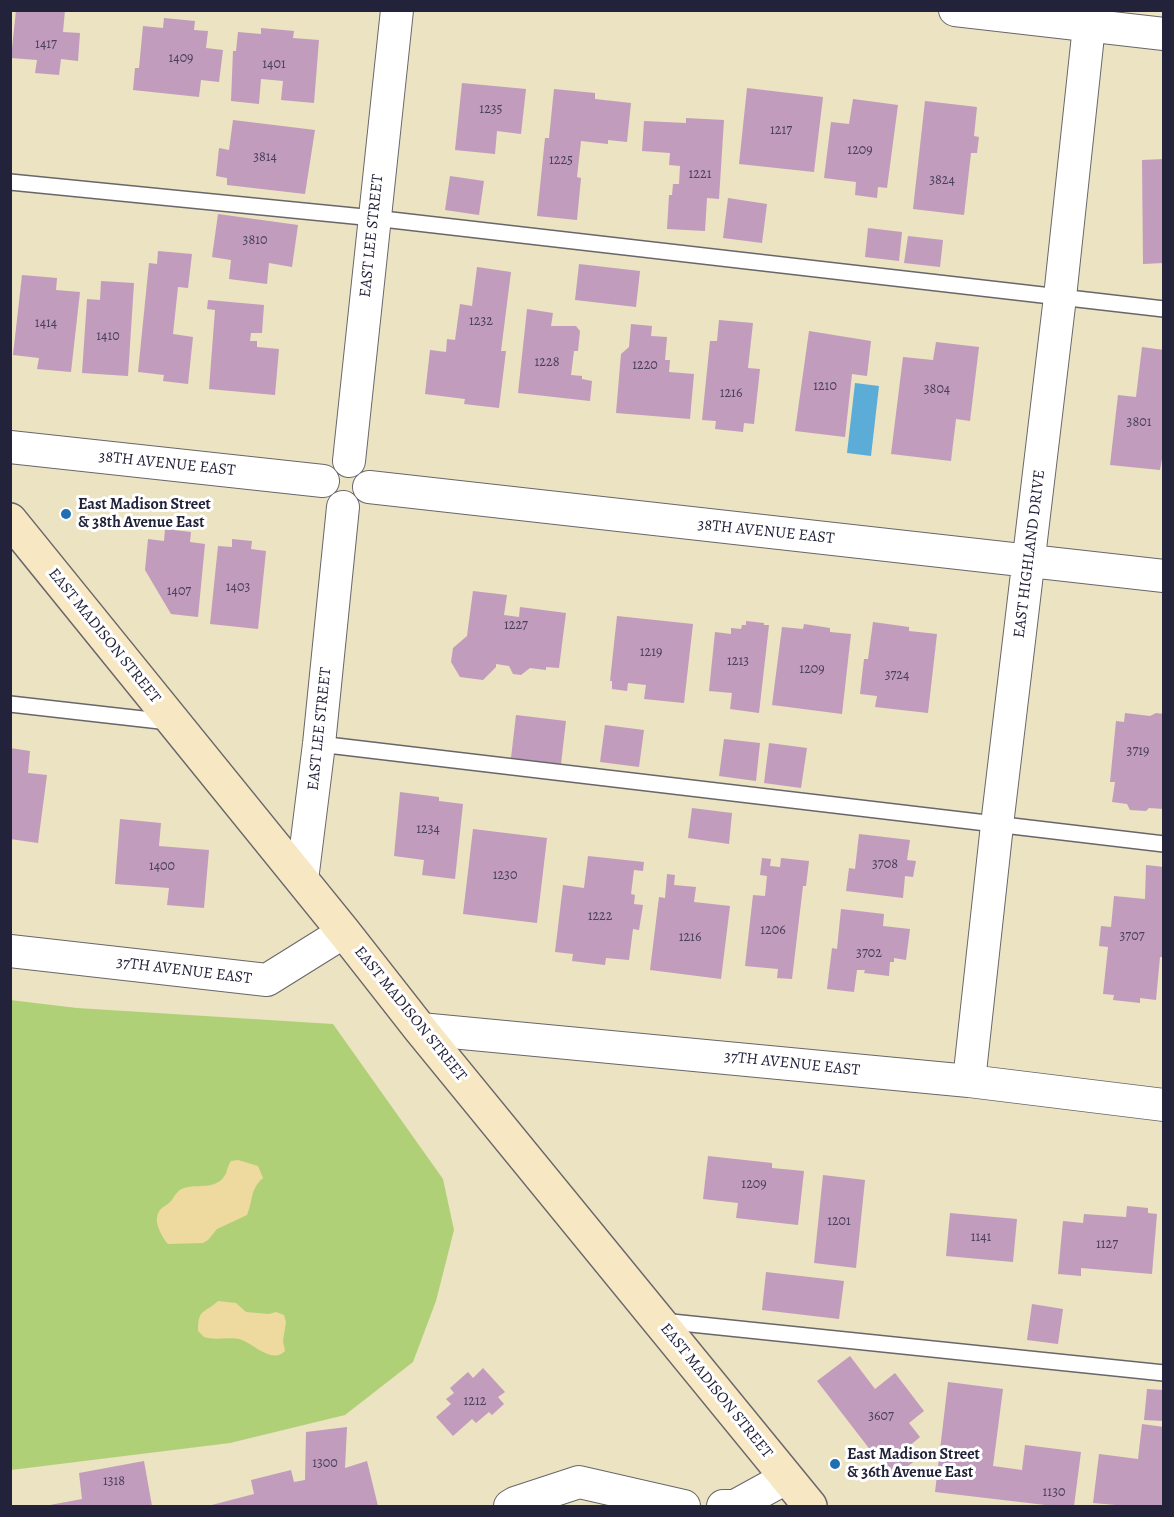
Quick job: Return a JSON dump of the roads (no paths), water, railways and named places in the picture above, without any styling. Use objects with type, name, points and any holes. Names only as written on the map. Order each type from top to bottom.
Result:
[{"type":"main road","name":"EAST MADISON STREET","points":[[10,520],[420,1029],[810,1506]]},
{"type":"street","name":"EAST LEE STREET","points":[[349,461],[397,10]]},
{"type":"street","points":[[955,10],[1164,34]]},
{"type":"street","name":"EAST HIGHLAND DRIVE","points":[[969,1081],[997,825],[1030,561],[1089,26]]},
{"type":"street","name":"38TH AVENUE EAST","points":[[10,447],[323,481]]},
{"type":"street","points":[[349,461],[362,467],[367,474],[369,487],[362,502],[355,506],[343,507],[333,504],[328,499],[324,492],[323,481],[333,464],[349,461]]},
{"type":"street","name":"38TH AVENUE EAST","points":[[369,487],[1164,576]]},
{"type":"street","name":"EAST LEE STREET","points":[[302,880],[319,744],[343,507]]},
{"type":"street","name":"37TH AVENUE EAST","points":[[10,951],[267,980],[344,932]]},
{"type":"street","name":"37TH AVENUE EAST","points":[[420,1029],[969,1081],[1164,1105]]},
{"type":"street","points":[[723,1506],[735,1506],[786,1478]]},
{"type":"street","points":[[510,1506],[579,1482],[684,1506]]},
{"type":"street","points":[[547,1493],[576,1506]]},
{"type":"lane","points":[[10,182],[374,218],[1164,309]]},
{"type":"lane","points":[[10,704],[175,723]]},
{"type":"lane","points":[[319,744],[1164,844]]},
{"type":"lane","points":[[659,1320],[1164,1374]]},
{"type":"water","points":[[855,383],[879,386],[871,456],[847,453]]},
{"type":"place","name":"East Madison Street & 38th Avenue East","points":[[66,514]]},
{"type":"place","name":"East Madison Street & 36th Avenue East","points":[[835,1464]]}]
